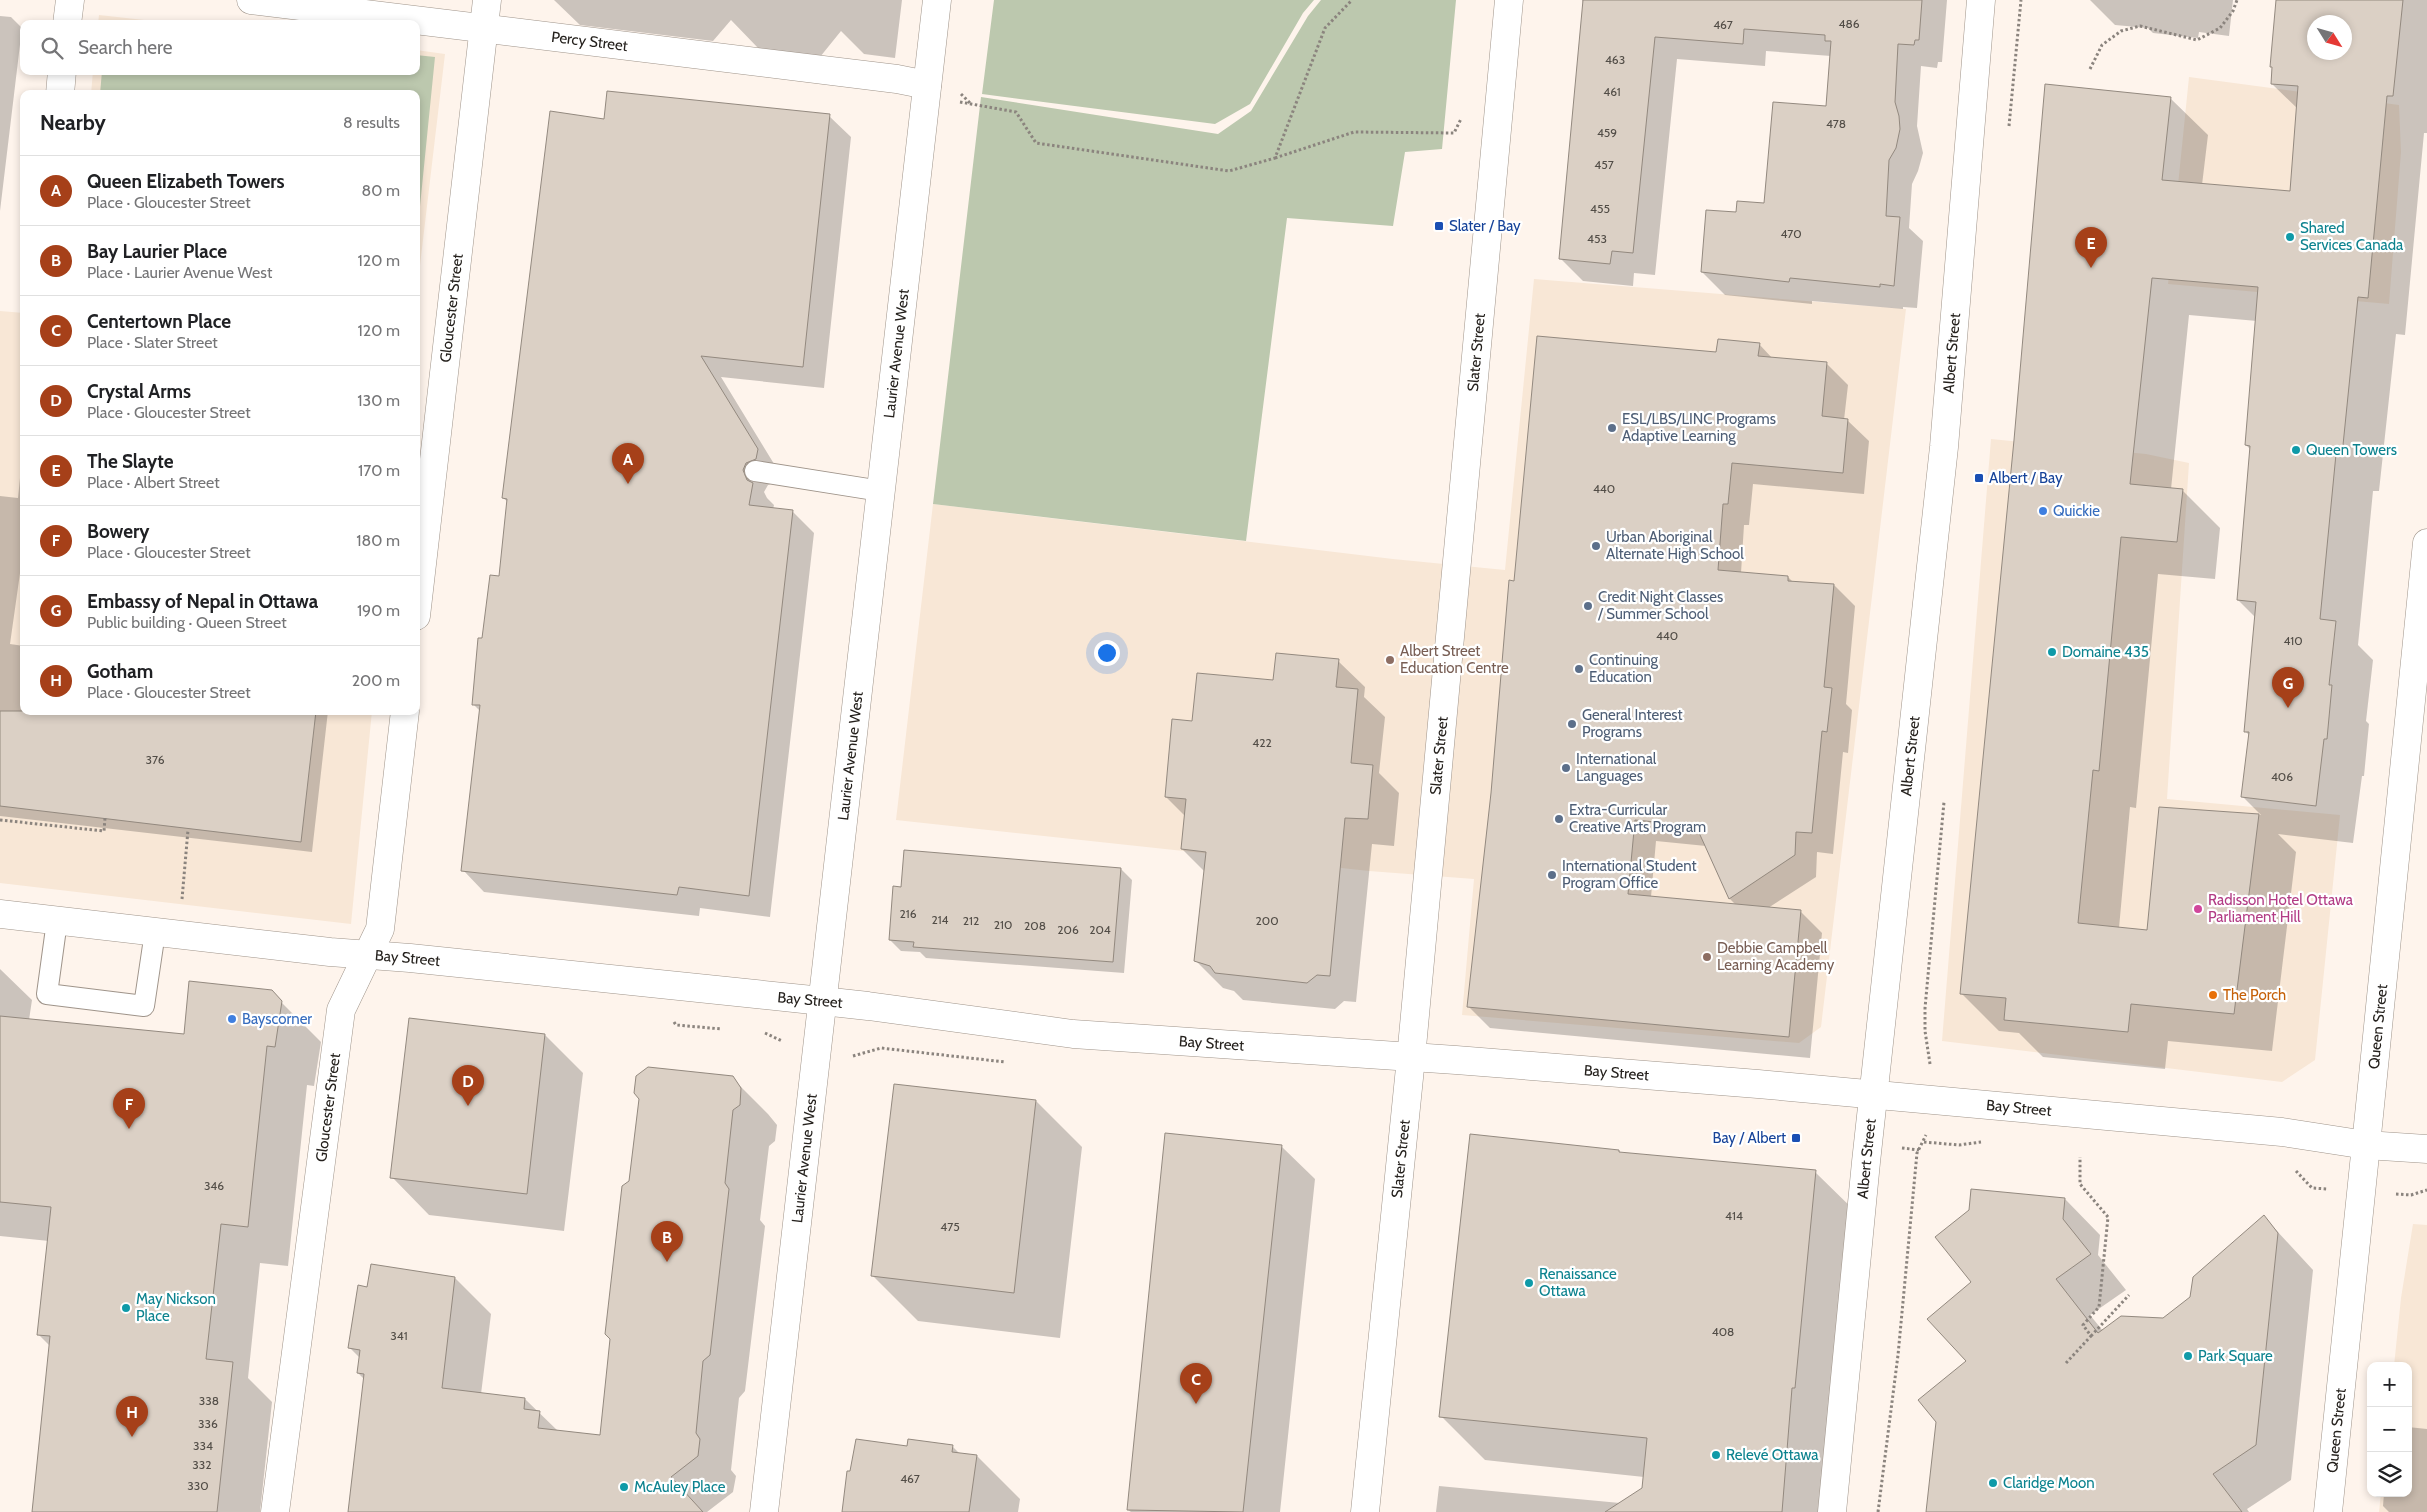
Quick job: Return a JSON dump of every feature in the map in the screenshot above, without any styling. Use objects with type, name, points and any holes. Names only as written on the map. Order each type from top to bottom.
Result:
[{"type":"street","points":[[68,20],[70,0]]},
{"type":"street","name":"Percy Street","points":[[251,0],[417,20]]},
{"type":"street","name":"Gloucester Street","points":[[420,581],[487,0]]},
{"type":"street","name":"Laurier Avenue West","points":[[764,1512],[937,0]]},
{"type":"street","name":"Slater Street","points":[[1365,1512],[1411,1058],[1509,0]]},
{"type":"street","name":"Albert Street","points":[[1832,1512],[1874,1095],[1944,447],[1981,0]]},
{"type":"street","name":"Percy Street","points":[[420,20],[898,79],[927,85]]},
{"type":"street","points":[[60,90],[62,75]]},
{"type":"street","name":"Queen Street","points":[[2328,1512],[2427,543]]},
{"type":"street","name":"Gloucester Street","points":[[275,1512],[341,1010],[380,929],[405,715]]},
{"type":"street","name":"Bay Street","points":[[0,914],[330,952],[368,954],[822,1001],[1073,1034],[1411,1058],[1874,1095],[2282,1132],[2366,1145],[2427,1149]]},
{"type":"lane","points":[[754,471],[880,491]]},
{"type":"lane","points":[[57,921],[47,994],[144,1006],[167,933]]},
{"type":"path","points":[[1275,158],[1325,28],[1352,0]]},
{"type":"path","points":[[2090,68],[2102,45],[2121,31],[2140,26],[2197,40],[2220,28],[2233,10],[2237,0]]},
{"type":"path","points":[[958,102],[1016,112],[1036,143],[1229,172],[1354,132],[1454,133],[1462,116]]},
{"type":"path","points":[[0,820],[104,831],[105,818]]},
{"type":"path","points":[[167,933],[188,830]]},
{"type":"path","points":[[764,1033],[773,1035]]},
{"type":"path","points":[[1878,1512],[1898,1355],[1917,1153],[1926,1135]]},
{"type":"path","points":[[2080,1157],[2080,1184],[2108,1216],[2099,1307],[2083,1325],[2091,1336]]},
{"type":"path","points":[[2066,1363],[2130,1296]]},
{"type":"shaded area","points":[[99,15],[144,20],[98,20]]},
{"type":"shaded area","points":[[420,51],[445,54],[420,265],[420,90],[91,90],[93,75],[420,75]]},
{"type":"shaded area","points":[[2189,77],[2399,105],[2401,152],[2389,304],[2168,284]]},
{"type":"shaded area","name":"Albert Street Education Centre","points":[[1534,279],[1906,309],[1821,1027],[1799,1043],[1462,1015],[1474,879],[1369,871],[896,820],[933,504],[1393,559],[1505,570]]},
{"type":"shaded area","points":[[0,311],[20,313],[20,715],[372,715],[351,924],[0,883]]},
{"type":"shaded area","points":[[1991,439],[2146,454],[2189,463],[2167,799],[2340,815],[2315,1060],[2282,1082],[1942,1041]]},
{"type":"shaded area","points":[[2413,1224],[2427,1225],[2427,1512],[2379,1512],[2381,1497],[2412,1497],[2412,1362],[2394,1362],[2401,1298]]},
{"type":"green space","points":[[994,0],[1314,0],[1303,13],[1250,104],[1215,124],[982,94]]},
{"type":"green space","points":[[1321,0],[1456,0],[1442,149],[1405,152],[1393,226],[1287,218],[1246,541],[933,504],[981,97],[1218,134],[1251,111],[1308,16]]},
{"type":"green space","points":[[420,55],[435,57],[420,206],[420,90],[100,90],[102,75],[420,75]]},
{"type":"building","points":[[1583,0],[1922,0],[1919,40],[1915,40],[1914,45],[1898,44],[1895,102],[1900,129],[1896,148],[1889,160],[1886,216],[1900,217],[1894,286],[1880,284],[1880,287],[1790,278],[1789,282],[1701,272],[1706,210],[1736,212],[1737,201],[1764,203],[1773,102],[1826,106],[1831,41],[1825,41],[1825,35],[1744,29],[1743,44],[1655,37],[1633,253],[1612,251],[1610,264],[1559,259]]},
{"type":"building","points":[[2276,0],[2403,0],[2393,96],[2387,96],[2368,298],[2358,297],[2342,455],[2336,454],[2320,619],[2336,621],[2329,685],[2332,685],[2327,739],[2324,739],[2316,806],[2241,797],[2249,732],[2244,732],[2256,602],[2237,600],[2250,446],[2245,445],[2258,287],[2152,278],[2130,484],[2183,489],[2177,542],[2121,537],[2099,771],[2093,770],[2078,923],[2147,930],[2159,807],[2259,814],[2234,1014],[2131,1004],[2128,1032],[2004,1020],[2006,998],[1960,994],[2014,440],[2045,84],[2171,97],[2162,180],[2290,191],[2298,86],[2271,84],[2272,67],[2270,67]]},
{"type":"building","points":[[607,91],[830,114],[803,367],[701,356],[758,449],[756,459],[746,463],[743,470],[747,480],[753,483],[749,505],[793,510],[749,896],[679,887],[677,895],[461,871],[480,705],[472,705],[478,638],[482,638],[490,575],[499,576],[507,499],[502,498],[550,111],[604,119]]},
{"type":"building","points":[[1537,336],[1716,352],[1718,339],[1760,343],[1758,356],[1827,362],[1822,416],[1848,419],[1843,473],[1732,463],[1728,504],[1723,504],[1718,570],[1788,576],[1788,581],[1834,584],[1824,687],[1832,688],[1827,732],[1822,731],[1812,833],[1796,832],[1795,855],[1729,899],[1696,826],[1635,820],[1628,894],[1801,910],[1789,1037],[1467,1007],[1491,793],[1509,580],[1514,581]]},
{"type":"building","points":[[1276,653],[1339,659],[1336,687],[1358,689],[1351,763],[1373,765],[1368,819],[1345,818],[1330,976],[1317,975],[1307,983],[1215,973],[1210,966],[1194,961],[1206,852],[1181,849],[1186,799],[1165,797],[1172,719],[1192,721],[1197,673],[1273,680]]},
{"type":"building","points":[[0,711],[20,711],[20,715],[316,715],[301,842],[0,806]]},
{"type":"building","points":[[904,850],[1121,868],[1113,962],[913,947],[914,942],[889,940],[893,886],[901,887]]},
{"type":"building","points":[[189,981],[272,990],[282,1001],[275,1047],[267,1046],[248,1227],[221,1224],[206,1359],[233,1362],[217,1512],[32,1512],[50,1336],[37,1335],[51,1207],[0,1202],[0,1016],[184,1034]]},
{"type":"building","points":[[409,1018],[545,1034],[527,1194],[390,1178]]},
{"type":"building","points":[[648,1067],[733,1076],[741,1088],[740,1105],[733,1110],[725,1183],[729,1189],[710,1355],[703,1361],[696,1433],[700,1439],[698,1456],[671,1477],[703,1512],[348,1512],[364,1374],[357,1373],[360,1350],[348,1348],[358,1285],[367,1287],[371,1264],[455,1277],[442,1388],[525,1398],[524,1409],[540,1411],[538,1428],[600,1435],[610,1339],[605,1334],[622,1186],[629,1181],[639,1099],[634,1093],[636,1076]]},
{"type":"building","points":[[894,1084],[1036,1100],[1014,1293],[871,1276]]},
{"type":"building","points":[[1165,1133],[1282,1145],[1243,1512],[1127,1510]]},
{"type":"building","points":[[1470,1134],[1619,1150],[1619,1152],[1816,1170],[1795,1388],[1792,1388],[1782,1512],[1605,1512],[1642,1488],[1647,1438],[1439,1417]]},
{"type":"building","name":"Park Square","points":[[1971,1189],[2065,1198],[2063,1219],[2091,1254],[2056,1279],[2098,1333],[2121,1316],[2163,1318],[2190,1297],[2193,1277],[2264,1215],[2278,1233],[2256,1445],[2213,1474],[2242,1512],[1926,1512],[1936,1422],[1918,1400],[1966,1361],[1927,1319],[1971,1282],[1935,1237],[1969,1210]]},
{"type":"building","points":[[856,1439],[907,1446],[908,1439],[953,1445],[952,1452],[977,1455],[969,1512],[842,1512],[847,1471],[850,1471]]},
{"type":"place","name":"Slater / Bay","points":[[1439,226]]},
{"type":"place","name":"Shared Services Canada","points":[[2290,237]]},
{"type":"place","name":"The Slayte","points":[[2091,268]]},
{"type":"place","name":"ESL/LBS/LINC Programs Adaptive Learning","points":[[1612,428]]},
{"type":"place","name":"Queen Towers","points":[[2296,450]]},
{"type":"place","name":"Albert / Bay","points":[[1979,478]]},
{"type":"place","name":"Queen Elizabeth Towers","points":[[628,484]]},
{"type":"place","name":"Quickie","points":[[2043,511]]},
{"type":"place","name":"Urban Aboriginal Alternate High School","points":[[1596,546]]},
{"type":"place","name":"Credit Night Classes / Summer School","points":[[1588,606]]},
{"type":"place","name":"Domaine 435","points":[[2052,652]]},
{"type":"place","name":"Albert Street Education Centre","points":[[1390,660]]},
{"type":"place","name":"Continuing Education","points":[[1579,669]]},
{"type":"place","name":"Embassy of Nepal in Ottawa","points":[[2288,708]]},
{"type":"place","name":"General Interest Programs","points":[[1572,724]]},
{"type":"place","name":"International Languages","points":[[1566,768]]},
{"type":"place","name":"Extra-Curricular Creative Arts Program","points":[[1559,819]]},
{"type":"place","name":"International Student Program Office","points":[[1552,875]]},
{"type":"place","name":"Radisson Hotel Ottawa Parliament Hill","points":[[2198,909]]},
{"type":"place","name":"Debbie Campbell Learning Academy","points":[[1707,957]]},
{"type":"place","name":"The Porch","points":[[2213,995]]},
{"type":"place","name":"Bayscorner","points":[[232,1019]]},
{"type":"place","name":"Crystal Arms","points":[[468,1106]]},
{"type":"place","name":"Bowery","points":[[129,1129]]},
{"type":"place","name":"Bay / Albert","points":[[1796,1138]]},
{"type":"place","name":"Bay Laurier Place","points":[[667,1262]]},
{"type":"place","name":"Renaissance Ottawa","points":[[1529,1283]]},
{"type":"place","name":"May Nickson Place","points":[[126,1308]]},
{"type":"place","name":"Park Square","points":[[2188,1356]]},
{"type":"place","name":"Centertown Place","points":[[1196,1404]]},
{"type":"place","name":"Gotham","points":[[132,1437]]},
{"type":"place","name":"Relevé Ottawa","points":[[1716,1455]]},
{"type":"place","name":"Claridge Moon","points":[[1993,1483]]},
{"type":"place","name":"McAuley Place","points":[[624,1487]]}]
